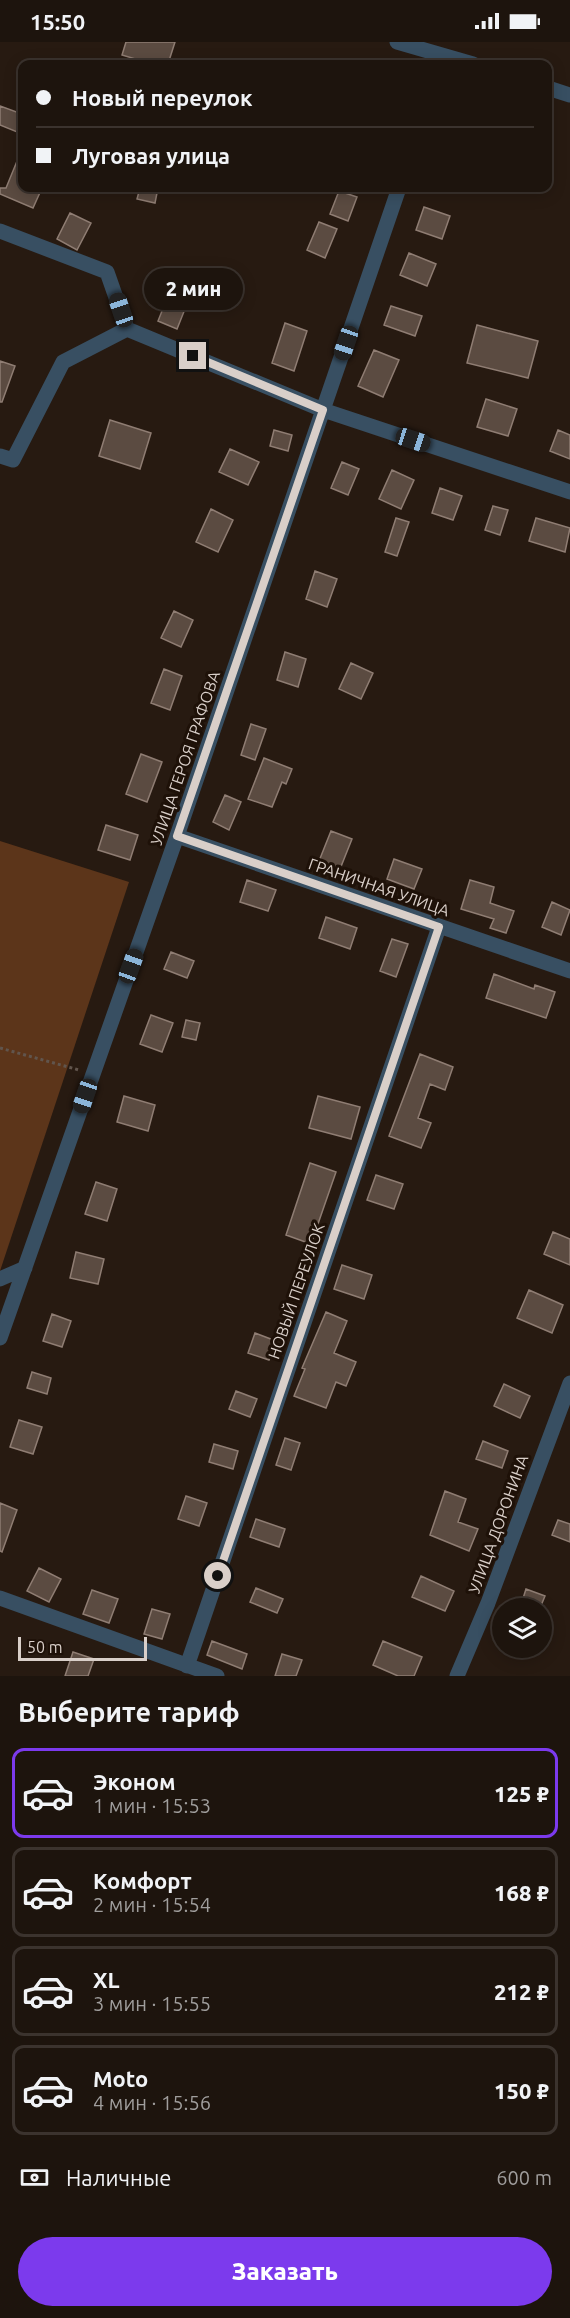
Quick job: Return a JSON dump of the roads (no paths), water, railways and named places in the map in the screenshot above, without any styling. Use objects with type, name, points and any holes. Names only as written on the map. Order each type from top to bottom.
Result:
[{"type":"street","points":[[398,42],[461,60]]},
{"type":"street","points":[[552,89],[570,95]]},
{"type":"street","name":"УЛИЦА ГЕРОЯ ГРАФОВА","points":[[0,1338],[177,836],[398,192]]},
{"type":"street","points":[[0,231],[107,272],[127,328],[323,410],[570,492]]},
{"type":"street","points":[[0,456],[13,460],[63,363],[127,328]]},
{"type":"street","name":"ГРАНИЧНАЯ УЛИЦА","points":[[177,836],[570,971]]},
{"type":"street","name":"НОВЫЙ ПЕРЕУЛОК","points":[[188,1666],[439,927]]},
{"type":"street","points":[[0,1279],[25,1268]]},
{"type":"street","name":"УЛИЦА ДОРОНИНА","points":[[457,1676],[488,1603],[570,1383]]},
{"type":"street","points":[[0,1598],[217,1676]]}]
